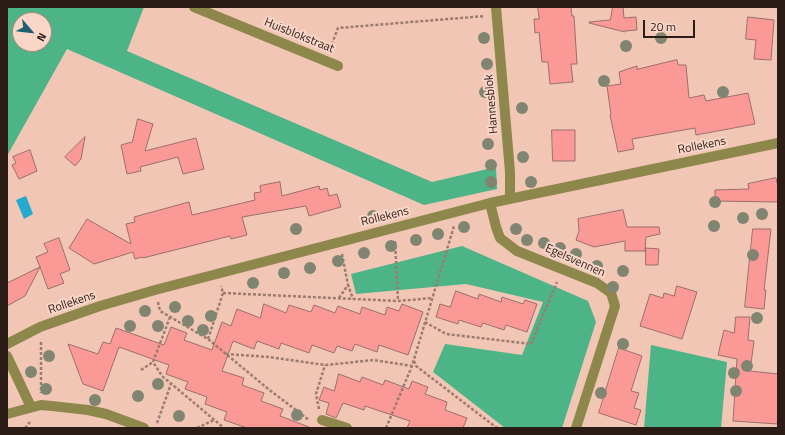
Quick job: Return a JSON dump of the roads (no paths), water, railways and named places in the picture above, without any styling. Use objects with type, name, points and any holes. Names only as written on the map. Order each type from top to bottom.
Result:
[{"type":"street","name":"Huisblokstraat","points":[[194,7],[207,10],[338,66]]},
{"type":"street","name":"Hannesblok","points":[[497,11],[510,172],[510,199]]},
{"type":"street","name":"Rollekens","points":[[7,344],[40,327],[100,306],[155,290],[490,203],[778,143]]},
{"type":"street","name":"Egelsvennen","points":[[490,203],[500,238],[517,251],[597,283],[612,293],[615,306],[576,428]]},
{"type":"street","points":[[7,356],[36,406]]},
{"type":"street","points":[[7,414],[36,406],[94,411],[144,428]]},
{"type":"street","points":[[322,420],[336,426],[347,428]]},
{"type":"water","points":[[26,196],[33,214],[24,219],[16,200]]}]
